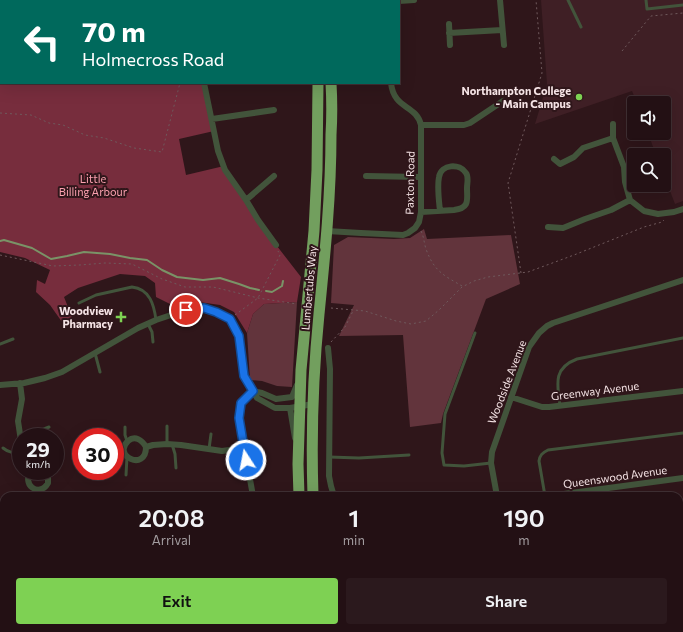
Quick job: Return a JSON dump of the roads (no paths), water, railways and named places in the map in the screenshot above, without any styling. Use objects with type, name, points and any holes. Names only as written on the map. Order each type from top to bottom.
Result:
[{"type":"highway","name":"Lumbertubs Way","points":[[299,492],[295,408],[301,370],[314,231],[317,170],[318,84]]},
{"type":"highway","name":"Lumbertubs Way","points":[[312,492],[313,404],[331,164],[331,84]]},
{"type":"street","points":[[400,2],[414,0]]},
{"type":"street","points":[[500,0],[504,45]]},
{"type":"street","points":[[449,24],[450,45]]},
{"type":"street","points":[[450,34],[502,30]]},
{"type":"street","points":[[204,84],[218,151],[225,170],[258,220],[276,244]]},
{"type":"street","points":[[391,84],[395,98],[414,113],[419,120],[420,126],[464,125],[470,123],[503,101]]},
{"type":"street","points":[[212,119],[274,110]]},
{"type":"street","points":[[613,124],[613,138],[624,167],[625,182],[630,200],[644,211],[658,214],[683,209]]},
{"type":"street","name":"Paxton Road","points":[[327,230],[396,235],[408,233],[413,230],[420,218],[420,126]]},
{"type":"street","points":[[554,159],[560,164],[574,157],[583,148],[613,138]]},
{"type":"street","points":[[420,212],[440,211],[458,210],[465,207],[468,201],[468,178],[466,172],[460,168],[447,167],[441,170],[439,174],[438,182],[440,211]]},
{"type":"street","points":[[246,200],[274,176]]},
{"type":"street","points":[[366,176],[420,177]]},
{"type":"street","points":[[548,227],[562,228],[611,210],[630,200]]},
{"type":"street","name":"Woodside Avenue","points":[[496,492],[491,463],[493,447],[529,347],[535,337],[547,326],[553,323],[683,280]]},
{"type":"street","points":[[0,385],[45,378],[62,372],[138,328],[186,310],[204,308],[230,319],[239,336],[244,376],[257,398],[275,408],[295,408],[313,404]]},
{"type":"street","points":[[328,348],[330,369],[329,476],[333,492]]},
{"type":"street","points":[[253,391],[276,399],[292,398],[297,388],[301,370]]},
{"type":"street","points":[[19,428],[18,421],[22,399],[20,383]]},
{"type":"street","points":[[252,492],[239,418],[241,403],[253,391]]},
{"type":"street","name":"Greenway Avenue","points":[[511,397],[542,407],[549,407],[683,391]]},
{"type":"street","points":[[131,439],[137,439],[144,443],[146,451],[142,458],[134,460],[127,457],[124,452],[124,448],[128,441],[131,439]]},
{"type":"street","points":[[146,447],[169,444],[222,451],[244,448]]},
{"type":"street","name":"Queenswood Avenue","points":[[597,492],[683,478]]},
{"type":"street","points":[[28,480],[31,487],[37,490],[44,489],[48,483],[48,480]]},
{"type":"lane","points":[[568,0],[581,27]]},
{"type":"lane","points":[[646,0],[647,8],[683,5]]},
{"type":"lane","points":[[79,303],[96,295],[132,287],[137,288],[144,290],[148,295],[156,320]]},
{"type":"lane","points":[[148,324],[152,332],[153,342]]},
{"type":"lane","points":[[475,333],[445,414],[442,453],[444,465],[464,466],[491,463]]},
{"type":"lane","points":[[560,406],[557,387],[558,376],[563,368],[572,361],[683,338]]},
{"type":"lane","points":[[0,344],[13,339]]},
{"type":"lane","points":[[95,353],[100,372]]},
{"type":"lane","points":[[167,426],[169,444],[175,454],[176,468]]},
{"type":"lane","points":[[125,427],[125,435],[128,441]]},
{"type":"lane","points":[[544,492],[539,461],[544,452],[548,450],[683,433]]},
{"type":"lane","points":[[209,449],[211,434]]},
{"type":"lane","points":[[3,448],[12,452]]},
{"type":"lane","points":[[329,458],[409,455]]},
{"type":"lane","points":[[126,475],[127,457]]},
{"type":"waterway","points":[[0,241],[4,240],[32,248],[51,259],[84,252],[110,254],[147,260],[162,270],[177,277],[203,280],[220,278],[259,290]]},
{"type":"waterway","points":[[266,291],[272,292],[282,286],[283,281]]},
{"type":"place","name":"Northampton College - Main Campus","points":[[579,97]]},
{"type":"place","name":"Woodview Pharmacy","points":[[121,317]]},
{"type":"park label","name":"Little Billing Arbour","points":[[93,185]]}]
